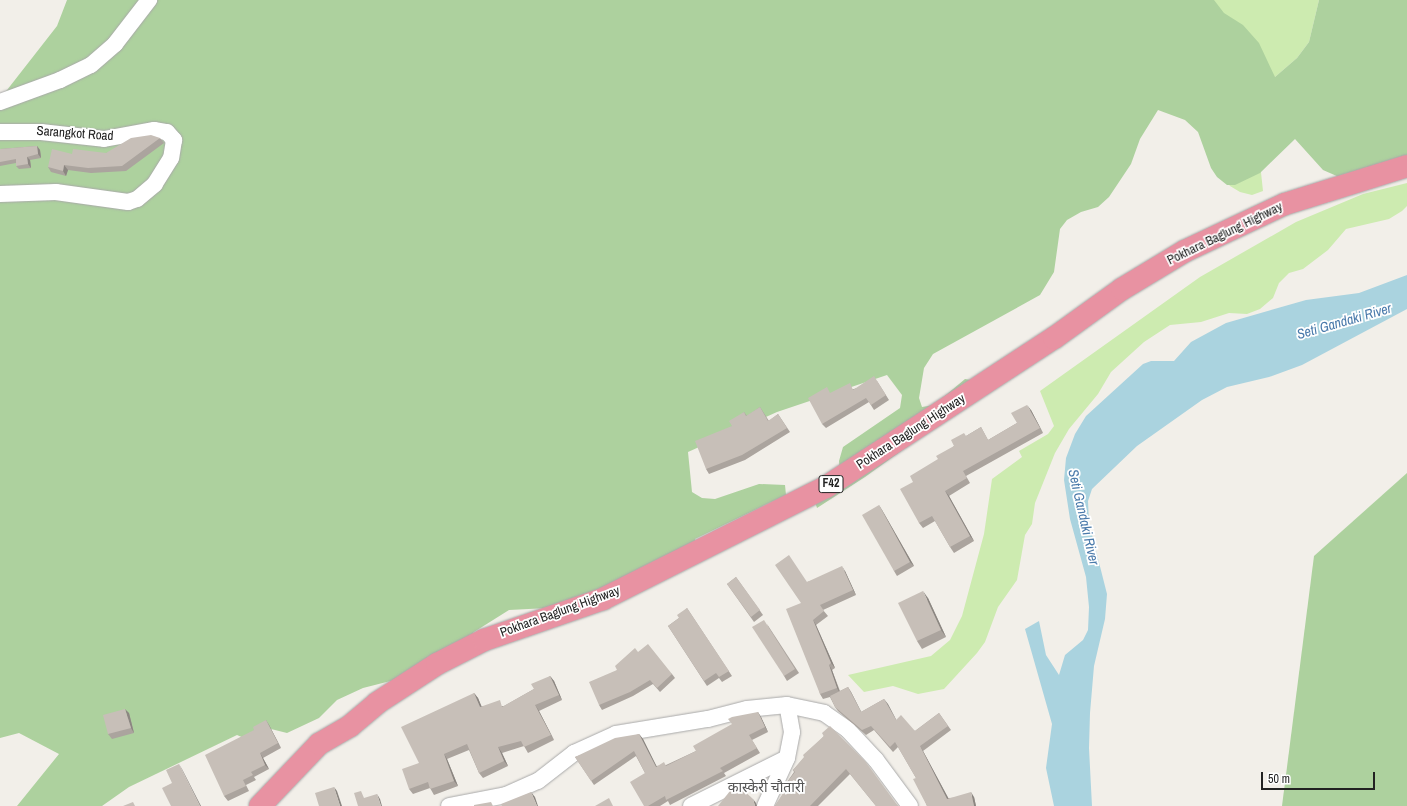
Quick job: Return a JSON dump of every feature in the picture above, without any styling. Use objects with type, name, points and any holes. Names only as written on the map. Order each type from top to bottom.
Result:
[{"type":"highway","name":"Pokhara Baglung Highway","points":[[260,806],[319,744],[350,726],[377,702],[436,664],[484,640],[603,599],[826,487],[1054,338],[1122,290],[1185,251],[1285,204],[1407,166]]},
{"type":"street","points":[[0,102],[60,80],[91,65],[115,44],[149,0]]},
{"type":"street","name":"Sarangkot Road","points":[[0,132],[41,132],[104,139],[154,130],[167,132],[174,140],[171,158],[155,184],[137,199],[128,202],[56,192],[0,194]]},
{"type":"street","points":[[765,806],[787,758],[792,732],[787,705]]},
{"type":"street","points":[[449,806],[506,795],[538,782],[574,753],[616,734],[708,718],[747,709],[787,705],[824,713],[848,730],[876,760],[910,806]]},
{"type":"street","points":[[691,806],[787,758]]},
{"type":"green space","points":[[67,0],[1214,0],[1224,13],[1243,25],[1259,43],[1275,77],[1297,58],[1309,42],[1319,0],[1407,0],[1407,158],[1339,177],[1323,170],[1295,139],[1260,173],[1235,185],[1227,185],[1217,177],[1211,168],[1198,132],[1185,120],[1158,110],[1140,139],[1131,164],[1109,197],[1098,207],[1081,212],[1067,220],[1060,229],[1054,272],[1040,295],[933,354],[924,368],[919,398],[922,407],[934,405],[965,379],[977,381],[958,410],[865,477],[817,508],[815,502],[840,475],[839,461],[843,447],[900,408],[902,395],[887,375],[777,412],[688,452],[692,492],[702,498],[715,499],[759,484],[785,485],[786,495],[695,539],[703,558],[548,608],[509,610],[474,632],[455,653],[418,674],[363,688],[337,700],[319,718],[287,733],[271,729],[244,738],[237,735],[129,787],[102,806],[17,806],[59,754],[19,733],[0,738],[0,99],[57,26]]},
{"type":"green space","points":[[1163,0],[1319,0],[1309,42],[1297,58],[1275,77],[1260,163],[1263,191],[1252,195],[1240,192],[1230,186],[1221,173]]},
{"type":"green space","points":[[1407,183],[1407,206],[1402,211],[1389,219],[1346,229],[1328,250],[1303,269],[1289,273],[1279,283],[1273,298],[1260,309],[1247,314],[1229,313],[1201,322],[1170,325],[1144,342],[1111,372],[1098,394],[1069,429],[1055,453],[1035,503],[1032,524],[1025,535],[1017,580],[998,607],[985,642],[977,653],[944,689],[918,694],[893,686],[864,692],[848,675],[931,656],[950,640],[962,616],[984,534],[992,479],[1022,457],[1019,451],[1048,434],[1054,426],[1040,391],[1200,277],[1296,222],[1363,194]]},
{"type":"green space","points":[[1407,473],[1407,806],[1282,806],[1314,556]]},
{"type":"water","name":"Seti Gandaki River","points":[[1407,275],[1407,309],[1302,365],[1269,377],[1227,387],[1202,400],[1137,446],[1092,489],[1088,501],[1089,523],[1107,594],[1105,619],[1094,666],[1090,713],[1089,748],[1092,806],[1054,806],[1046,768],[1052,724],[1025,629],[1039,621],[1046,655],[1059,675],[1065,655],[1083,640],[1088,630],[1089,607],[1086,577],[1070,519],[1064,480],[1066,458],[1075,434],[1086,416],[1143,364],[1151,361],[1174,361],[1191,342],[1226,323],[1306,300],[1359,293]]},
{"type":"building","points":[[151,135],[160,138],[122,166],[88,168],[64,165],[63,171],[48,167],[52,149],[72,154],[73,149],[106,153],[131,138]]},
{"type":"building","points":[[37,146],[38,154],[27,157],[28,164],[16,166],[16,159],[0,162],[0,149]]},
{"type":"building","points":[[874,376],[886,395],[871,405],[866,398],[822,424],[808,398],[827,387],[830,393],[850,383],[853,390]]},
{"type":"building","points":[[1027,405],[1040,428],[963,471],[967,478],[945,491],[970,536],[950,547],[932,516],[919,523],[900,489],[913,482],[910,476],[938,459],[936,456],[954,446],[951,440],[964,433],[966,436],[981,427],[988,440],[1017,423],[1011,413]]},
{"type":"building","points":[[760,407],[768,421],[778,414],[787,428],[742,455],[706,469],[695,441],[732,426],[729,421],[744,412],[746,416]]},
{"type":"building","points":[[879,505],[910,562],[894,571],[862,515]]},
{"type":"building","points":[[789,555],[807,582],[842,566],[853,590],[820,605],[824,611],[813,620],[831,663],[829,665],[837,688],[820,694],[786,609],[801,603],[775,565]]},
{"type":"building","points":[[736,577],[760,610],[751,617],[727,584]]},
{"type":"building","points":[[923,591],[941,630],[917,641],[898,603]]},
{"type":"building","points":[[687,608],[729,671],[719,677],[716,673],[704,681],[668,626],[679,618],[677,615]]},
{"type":"building","points":[[764,620],[795,669],[784,676],[752,627]]},
{"type":"building","points":[[648,644],[672,674],[657,688],[650,680],[630,692],[599,705],[589,682],[617,670],[615,666],[635,648],[638,652]]},
{"type":"building","points":[[550,676],[559,695],[535,705],[551,735],[524,747],[521,741],[498,747],[504,761],[479,773],[467,744],[444,754],[454,781],[430,789],[428,782],[409,789],[402,769],[419,763],[401,727],[474,693],[480,707],[500,700],[502,707],[534,689],[531,684]]},
{"type":"building","points":[[848,687],[861,712],[884,699],[896,720],[901,715],[915,731],[939,713],[948,726],[920,746],[947,799],[971,792],[974,806],[927,806],[913,779],[916,778],[895,742],[890,747],[871,726],[862,730],[835,707],[830,696]]},
{"type":"building","points":[[125,709],[131,728],[108,734],[103,715]]},
{"type":"building","points":[[758,712],[765,727],[749,735],[757,748],[720,768],[723,771],[666,800],[665,796],[648,806],[644,806],[630,782],[645,773],[634,751],[591,781],[575,757],[615,738],[639,734],[656,767],[664,762],[666,766],[696,751],[693,746],[732,724],[728,719]]},
{"type":"building","points":[[266,720],[278,743],[260,753],[265,765],[251,772],[253,775],[243,780],[246,786],[224,796],[205,755],[254,730],[253,727]]},
{"type":"building","points":[[830,726],[865,761],[898,806],[876,806],[846,769],[810,806],[775,806],[787,787],[785,785],[795,772],[793,770],[804,757],[803,755],[824,736],[822,733]]},
{"type":"building","points":[[179,764],[200,806],[171,806],[162,788],[172,783],[166,770]]},
{"type":"building","points":[[739,786],[753,799],[755,806],[718,806],[730,791]]},
{"type":"building","points":[[334,787],[340,806],[319,806],[315,793]]},
{"type":"building","points":[[361,791],[364,798],[377,794],[381,806],[358,806],[354,793]]},
{"type":"building","points":[[531,792],[537,806],[502,806],[501,804]]},
{"type":"building","points":[[609,798],[613,806],[595,806]]},
{"type":"building","points":[[133,802],[135,806],[123,806]]},
{"type":"building","points":[[491,802],[493,806],[474,806],[474,805]]},
{"type":"district","name":"कास्केरी चौतारी","points":[[766,787]]}]
